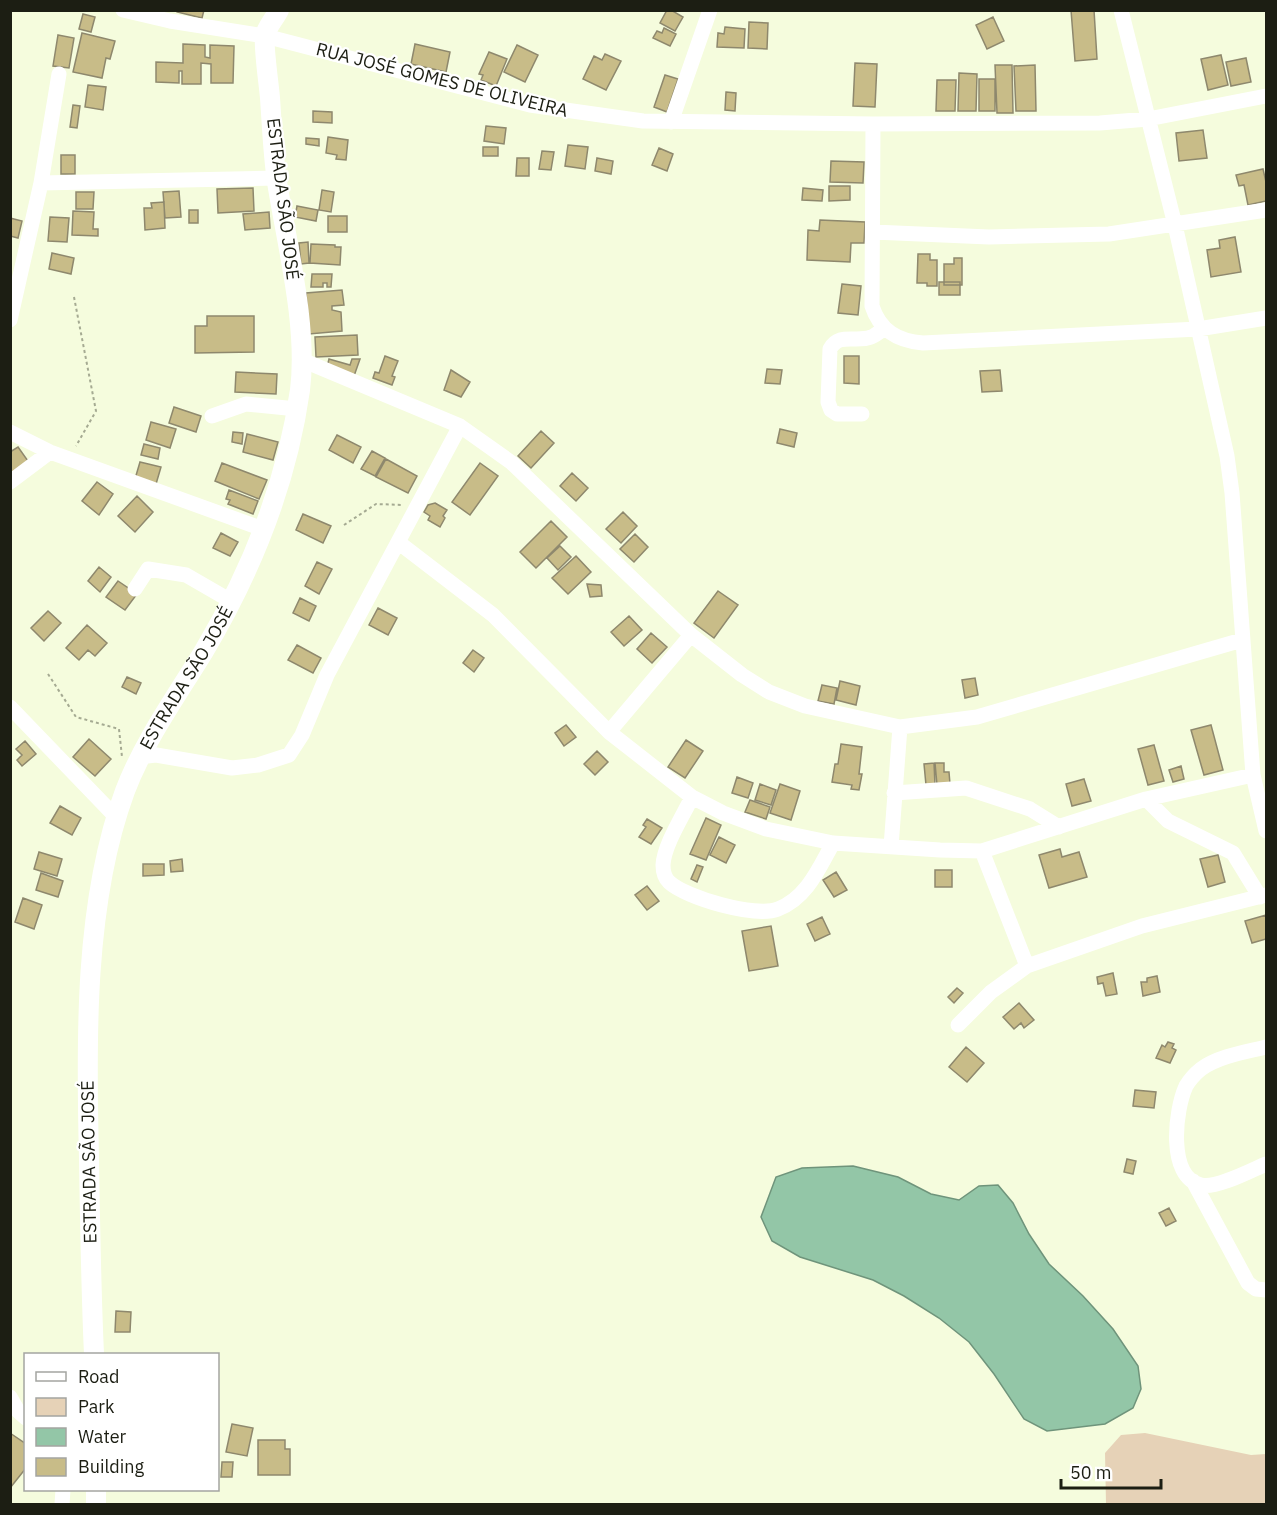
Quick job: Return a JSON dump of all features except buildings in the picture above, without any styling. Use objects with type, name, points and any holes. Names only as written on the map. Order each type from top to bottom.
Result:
[{"type":"street","name":"RUA JOSÉ GOMES DE OLIVEIRA","points":[[123,10],[170,21],[265,36],[530,105],[606,117],[671,122],[1100,123],[1148,119],[1266,96]]},
{"type":"street","points":[[265,36],[279,10]]},
{"type":"street","points":[[671,122],[710,10]]},
{"type":"street","points":[[1121,10],[1175,225],[1227,456],[1232,493],[1253,775],[1266,831]]},
{"type":"street","name":"ESTRADA SÃO JOSÉ","points":[[94,1353],[87,1096],[88,1028],[98,900],[106,852],[126,788],[140,758],[231,601],[263,529],[275,495],[297,409],[302,360],[292,275],[276,178],[265,36]]},
{"type":"street","points":[[10,320],[42,183],[59,74]]},
{"type":"street","points":[[873,124],[872,306],[878,322],[899,339],[923,343],[1198,329],[1266,318]]},
{"type":"street","points":[[42,183],[276,178]]},
{"type":"street","points":[[873,232],[1042,237],[1109,234],[1266,210]]},
{"type":"street","points":[[862,414],[837,414],[831,410],[828,402],[830,349],[834,342],[841,339],[871,338],[884,329]]},
{"type":"street","points":[[302,360],[460,426],[512,463],[690,635],[742,675],[769,692],[804,706],[900,727],[976,717],[1242,640]]},
{"type":"street","points":[[212,416],[246,404],[297,409]]},
{"type":"street","points":[[140,758],[156,754],[232,768],[258,765],[289,754],[302,735],[327,675],[460,426]]},
{"type":"street","points":[[10,432],[50,452],[263,529]]},
{"type":"street","points":[[10,482],[50,452]]},
{"type":"street","points":[[398,542],[493,615],[609,732],[692,797],[723,813],[766,829],[833,843],[982,851],[1146,799],[1253,775]]},
{"type":"street","points":[[135,589],[148,569],[186,575],[231,601]]},
{"type":"street","points":[[609,732],[690,635]]},
{"type":"street","points":[[10,707],[116,817]]},
{"type":"street","points":[[891,847],[900,727]]},
{"type":"street","points":[[894,793],[966,788],[1030,809],[1059,827]]},
{"type":"street","points":[[692,797],[672,838],[663,865],[665,877],[686,893],[752,912],[778,909],[800,895],[810,884],[833,843]]},
{"type":"street","points":[[958,1025],[992,992],[1027,966],[1142,926],[1263,896],[1245,876],[1233,853],[1168,821],[1146,799]]},
{"type":"street","points":[[982,851],[1027,966]]},
{"type":"street","points":[[1266,1047],[1215,1062],[1202,1069],[1187,1084],[1176,1125],[1176,1140],[1182,1168],[1186,1176],[1201,1185],[1209,1185],[1266,1164]]},
{"type":"street","points":[[1193,1181],[1248,1283],[1256,1289],[1266,1290]]},
{"type":"street","points":[[10,1397],[24,1416]]},
{"type":"path","points":[[69,459],[96,411],[74,297]]},
{"type":"path","points":[[344,525],[376,504],[400,504],[416,509]]},
{"type":"path","points":[[48,674],[76,717],[119,729],[126,788]]},
{"type":"green space","points":[[1145,1433],[1251,1455],[1266,1454],[1266,1504],[1106,1504],[1105,1453],[1121,1435]]},
{"type":"water","points":[[853,1166],[898,1177],[931,1194],[959,1200],[979,1186],[998,1185],[1013,1203],[1029,1234],[1049,1264],[1113,1329],[1138,1366],[1141,1389],[1133,1408],[1105,1424],[1047,1431],[1024,1419],[969,1342],[939,1318],[873,1280],[800,1257],[772,1241],[761,1217],[776,1177],[802,1168]]}]
